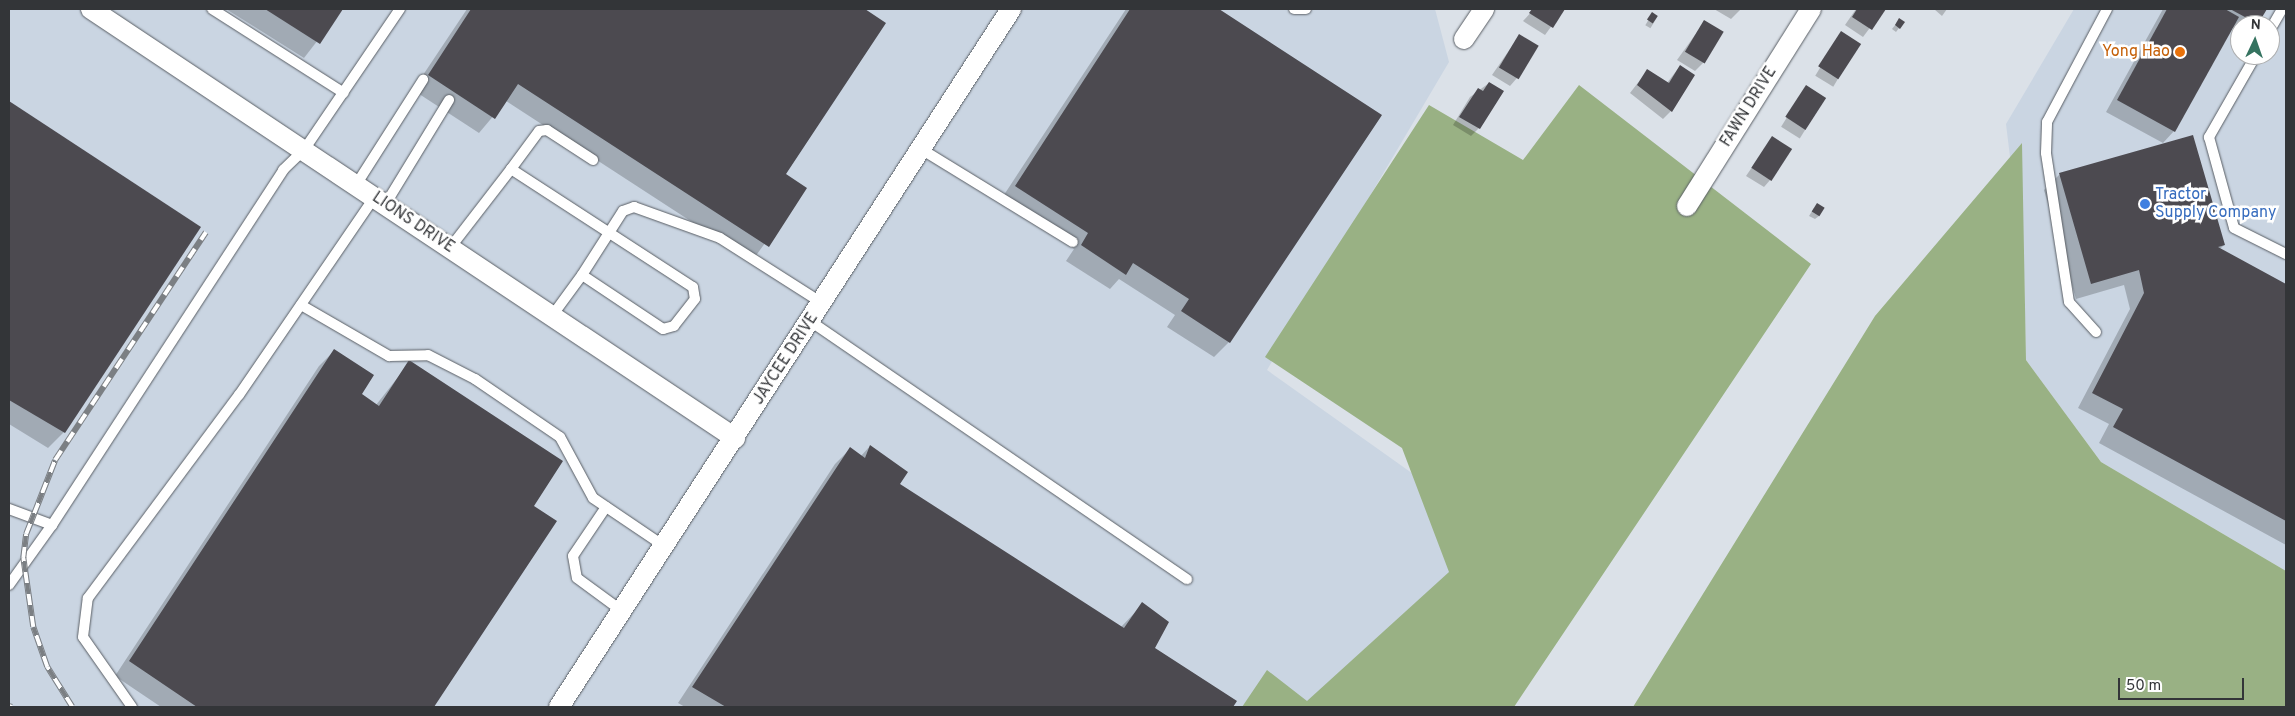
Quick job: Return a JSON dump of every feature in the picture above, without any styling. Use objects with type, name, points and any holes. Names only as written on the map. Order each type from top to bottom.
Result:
[{"type":"street","name":"LIONS DRIVE","points":[[91,9],[735,438]]},
{"type":"street","name":"JAYCEE DRIVE","points":[[559,707],[735,438],[1011,9]]},
{"type":"street","points":[[1464,39],[1484,9]]},
{"type":"street","name":"FAWN DRIVE","points":[[1687,206],[1811,9]]},
{"type":"lane","points":[[212,9],[344,93]]},
{"type":"lane","points":[[9,586],[52,525],[283,170],[304,150],[400,9]]},
{"type":"lane","points":[[1294,9],[1306,9]]},
{"type":"lane","points":[[2096,332],[2069,302],[2046,153],[2047,122],[2107,9]]},
{"type":"lane","points":[[2250,65],[2209,137],[2234,228],[2286,254]]},
{"type":"lane","points":[[356,186],[423,80]]},
{"type":"lane","points":[[132,707],[83,637],[88,598],[300,305],[380,201],[449,100]]},
{"type":"lane","points":[[450,248],[539,131],[547,130],[593,160]]},
{"type":"lane","points":[[921,149],[1073,242]]},
{"type":"lane","points":[[510,169],[693,287],[695,299],[674,326],[663,329],[582,275]]},
{"type":"lane","points":[[552,316],[582,275],[623,211],[634,207],[676,224],[720,238],[822,303]]},
{"type":"lane","points":[[300,305],[389,356],[428,355],[475,379],[560,437],[593,498],[664,546]]},
{"type":"lane","points":[[810,321],[1187,579]]},
{"type":"lane","points":[[606,507],[573,556],[577,578],[622,611]]},
{"type":"lane","points":[[9,509],[52,525]]},
{"type":"shaded area","points":[[9,9],[1435,9],[1449,62],[1267,370],[1416,476],[1499,526],[1387,707],[9,707]]},
{"type":"shaded area","points":[[2074,9],[2286,9],[2286,571],[2101,462],[2026,360],[2024,272],[2006,124]]},
{"type":"green space","points":[[1579,85],[1811,264],[1514,707],[1242,707],[1267,670],[1307,701],[1449,572],[1402,448],[1265,357],[1429,105],[1523,160]]},
{"type":"green space","points":[[2022,143],[2026,360],[2101,462],[2286,571],[2286,707],[1633,707],[1875,316]]},
{"type":"building","points":[[265,9],[343,9],[320,44]]},
{"type":"building","points":[[471,9],[865,9],[886,23],[786,174],[807,188],[769,247],[518,84],[495,119],[428,75]]},
{"type":"building","points":[[1130,9],[1219,9],[1382,115],[1230,343],[1181,311],[1189,299],[1133,263],[1126,275],[1081,245],[1088,233],[1015,186]]},
{"type":"building","points":[[1532,9],[1565,9],[1553,28],[1529,13]]},
{"type":"building","points":[[1857,9],[1886,9],[1872,30],[1852,17]]},
{"type":"building","points":[[2167,9],[2225,9],[2236,15],[2230,15],[2230,33],[2175,132],[2117,100]]},
{"type":"building","points":[[2230,9],[2267,9],[2263,15],[2241,15]]},
{"type":"building","points":[[1652,12],[1658,16],[1653,23],[1647,19]]},
{"type":"building","points":[[1899,18],[1905,22],[1900,29],[1895,25]]},
{"type":"building","points":[[1704,20],[1724,32],[1705,64],[1685,52]]},
{"type":"building","points":[[1841,31],[1861,44],[1838,79],[1818,66]]},
{"type":"building","points":[[1519,34],[1539,46],[1519,79],[1499,67]]},
{"type":"building","points":[[1680,65],[1695,75],[1672,112],[1637,85],[1647,69],[1669,83]]},
{"type":"building","points":[[1489,82],[1504,91],[1480,129],[1459,117],[1478,88],[1483,91]]},
{"type":"building","points":[[1806,85],[1826,98],[1805,130],[1785,117]]},
{"type":"building","points":[[9,101],[201,227],[65,433],[9,400]]},
{"type":"building","points":[[2193,135],[2225,245],[2218,247],[2286,284],[2286,521],[2113,427],[2123,409],[2092,393],[2144,293],[2139,270],[2091,284],[2059,173]]},
{"type":"building","points":[[1772,136],[1792,149],[1771,181],[1751,168]]},
{"type":"building","points":[[1817,203],[1825,208],[1819,216],[1812,211]]},
{"type":"building","points":[[334,349],[374,375],[362,394],[379,406],[409,360],[563,461],[534,506],[557,521],[434,707],[197,707],[129,661]]},
{"type":"building","points":[[870,445],[908,472],[900,484],[1124,628],[1142,602],[1169,622],[1155,648],[1237,701],[1233,707],[726,707],[692,687],[850,447],[865,458]]},
{"type":"railway","points":[[72,707],[47,667],[33,627],[23,558],[26,534],[55,460],[206,232]]},
{"type":"place","name":"Yong Hao","points":[[2180,52]]},
{"type":"place","name":"Tractor Supply Company","points":[[2145,204]]}]
